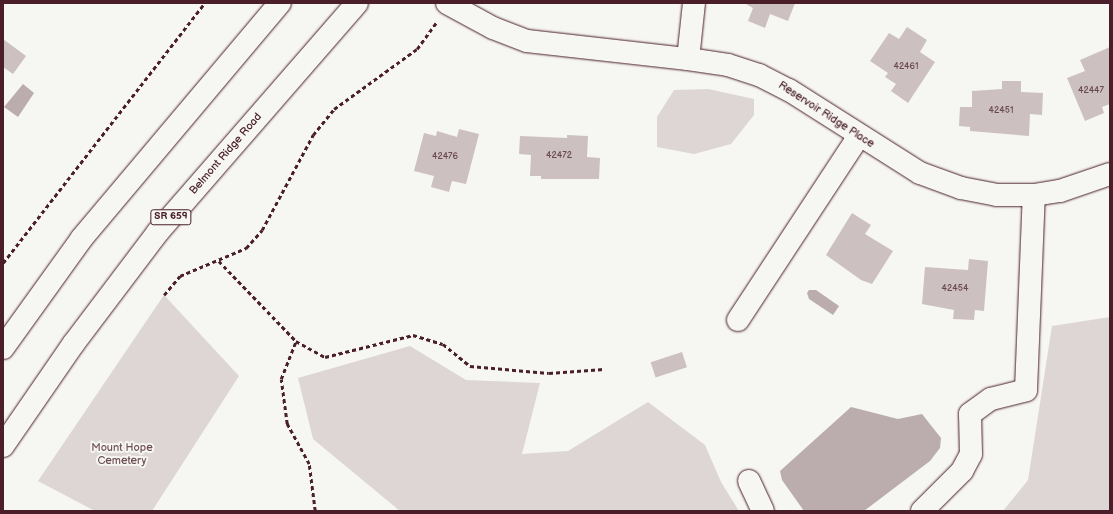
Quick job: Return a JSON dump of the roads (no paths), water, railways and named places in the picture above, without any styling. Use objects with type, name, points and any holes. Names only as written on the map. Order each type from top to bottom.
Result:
[{"type":"main road","points":[[3,348],[82,238],[280,3]]},
{"type":"main road","name":"Belmont Ridge Road","points":[[3,446],[74,343],[158,232],[356,3]]},
{"type":"main road","points":[[688,59],[694,3]]},
{"type":"main road","name":"Reservoir Ridge Place","points":[[448,4],[493,28],[527,41],[688,59],[728,65],[759,75],[789,90],[859,136],[920,173],[961,188],[997,196],[1034,195],[1060,190],[1110,174]]},
{"type":"main road","points":[[738,320],[859,136]]},
{"type":"main road","points":[[922,511],[962,471],[971,454],[970,414],[990,399],[1026,390],[1034,195]]},
{"type":"main road","points":[[749,481],[763,511]]},
{"type":"park label","name":"Mount Hope Cemetery","points":[[122,455]]}]
